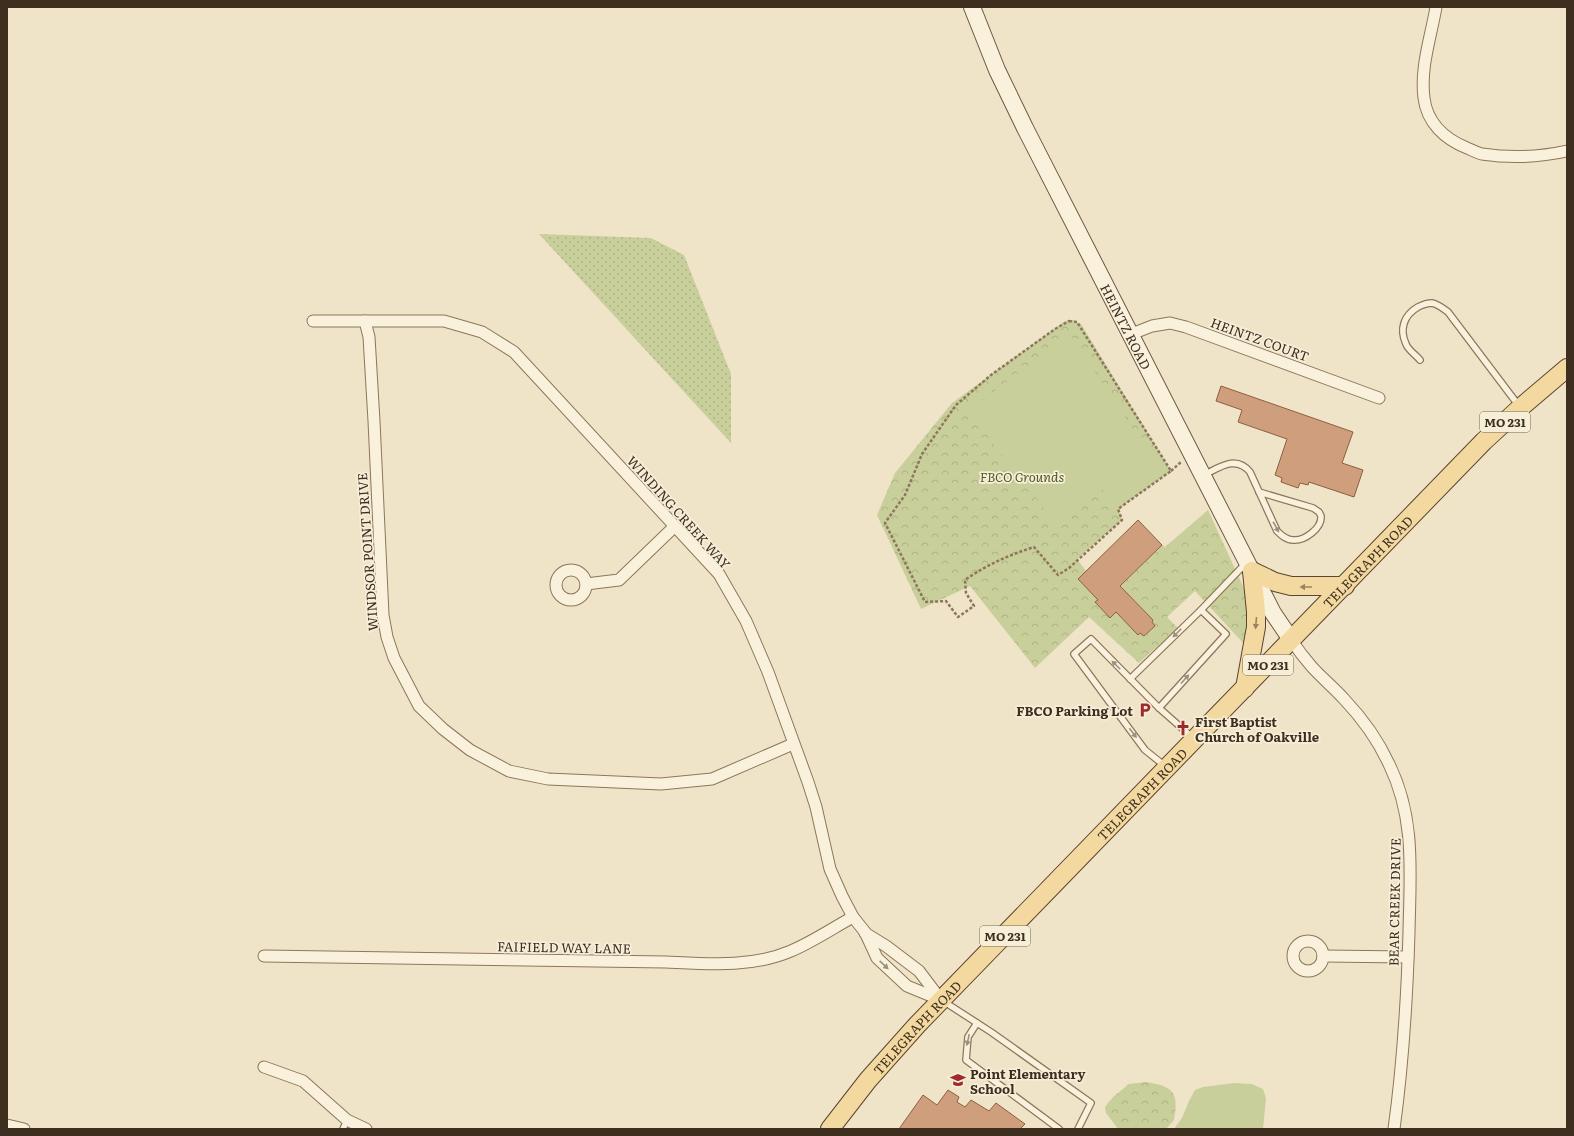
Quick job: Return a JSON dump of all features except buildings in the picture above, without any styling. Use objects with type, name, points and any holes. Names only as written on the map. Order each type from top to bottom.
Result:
[{"type":"main road","name":"TELEGRAPH ROAD","points":[[830,1129],[883,1063],[942,1000],[1292,641],[1484,441],[1567,368]]},
{"type":"main road","points":[[1250,566],[1275,582],[1291,586],[1345,586]]},
{"type":"main road","points":[[1245,688],[1256,627],[1256,612],[1250,566]]},
{"type":"street","name":"HEINTZ ROAD","points":[[972,7],[997,70],[1129,335],[1250,566],[1273,614],[1292,641]]},
{"type":"street","points":[[1436,7],[1425,58],[1423,83],[1424,98],[1428,114],[1438,129],[1453,142],[1480,154],[1529,156],[1551,155],[1567,151]]},
{"type":"street","name":"WINDSOR POINT DRIVE","points":[[365,321],[369,337],[383,615],[387,636],[394,658],[419,706],[443,729],[470,750],[509,771],[548,779],[661,784],[712,779],[794,744]]},
{"type":"street","name":"WINDING CREEK WAY","points":[[313,322],[444,322],[482,332],[514,352],[719,574],[746,621],[768,672],[816,806],[830,868],[842,896],[853,917],[865,932],[877,958],[907,986],[942,1000]]},
{"type":"street","name":"HEINTZ COURT","points":[[1129,335],[1152,326],[1170,323],[1186,327],[1379,398]]},
{"type":"street","points":[[586,584],[619,580],[674,527]]},
{"type":"street","name":"BEAR CREEK DRIVE","points":[[1292,641],[1311,666],[1345,700],[1363,721],[1378,743],[1390,764],[1400,791],[1409,828],[1410,849],[1406,1020],[1394,1129]]},
{"type":"street","name":"FAIFIELD WAY LANE","points":[[264,956],[727,964],[761,960],[791,951],[853,917]]},
{"type":"street","name":"WINDING CREEK WAY","points":[[865,932],[919,970],[942,1000]]},
{"type":"street","points":[[1323,956],[1408,957]]},
{"type":"street","points":[[264,1067],[302,1081],[345,1125],[366,1129]]},
{"type":"street","points":[[7,1125],[24,1129]]},
{"type":"lane","points":[[1420,360],[1406,345],[1402,333],[1404,322],[1410,312],[1431,303],[1440,306],[1448,312],[1520,408]]},
{"type":"lane","points":[[1202,476],[1228,464],[1238,463],[1245,465],[1260,492],[1277,531],[1282,536],[1294,540],[1300,539],[1311,534],[1320,524],[1321,516],[1319,512],[1313,508],[1260,492]]},
{"type":"lane","points":[[1130,679],[1201,610],[1250,566]]},
{"type":"lane","points":[[1159,708],[1226,634],[1201,610]]},
{"type":"lane","points":[[1168,768],[1145,750],[1074,654],[1091,639],[1159,708],[1196,740]]},
{"type":"lane","points":[[942,1000],[1091,1103],[1078,1129]]},
{"type":"lane","points":[[977,1023],[968,1037],[966,1060],[1059,1129]]},
{"type":"path","points":[[1069,321],[1077,322],[1171,471],[1118,509],[1122,520],[1069,568],[1058,575],[1034,548],[1013,554],[979,570],[965,580],[966,593],[974,606],[958,617],[946,601],[925,602],[885,523],[905,495],[922,454],[956,405],[992,375],[1055,329],[1069,321]]},
{"type":"green space","points":[[539,234],[651,238],[684,255],[731,374],[731,443]]},
{"type":"green space","name":"FBCO Grounds","points":[[1073,320],[1081,324],[1171,471],[1118,509],[1122,520],[1077,559],[1086,571],[1098,600],[1096,603],[1110,618],[1116,612],[1138,634],[1140,633],[1144,636],[1155,626],[1152,622],[1153,620],[1120,586],[1162,545],[1165,547],[1208,510],[1247,595],[1249,626],[1244,644],[1195,591],[1167,617],[1178,628],[1139,663],[1089,617],[1035,668],[970,586],[921,609],[877,515],[895,473],[952,403],[1065,321]]},
{"type":"green space","points":[[1070,334],[1140,440],[1171,471],[1118,509],[1100,486],[1058,526],[968,411]]},
{"type":"green space","points":[[1146,1082],[1168,1088],[1172,1092],[1176,1103],[1174,1120],[1166,1129],[1118,1129],[1106,1113],[1105,1107],[1113,1097],[1129,1084]]},
{"type":"green space","points":[[1234,1083],[1252,1084],[1263,1089],[1266,1098],[1263,1129],[1174,1129],[1182,1118],[1195,1090],[1203,1087]]},
{"type":"place","name":"FBCO Parking Lot","points":[[1145,710]]},
{"type":"place","name":"First Baptist Church of Oakville","points":[[1183,728]]},
{"type":"place","name":"Point Elementary School","points":[[958,1080]]}]
